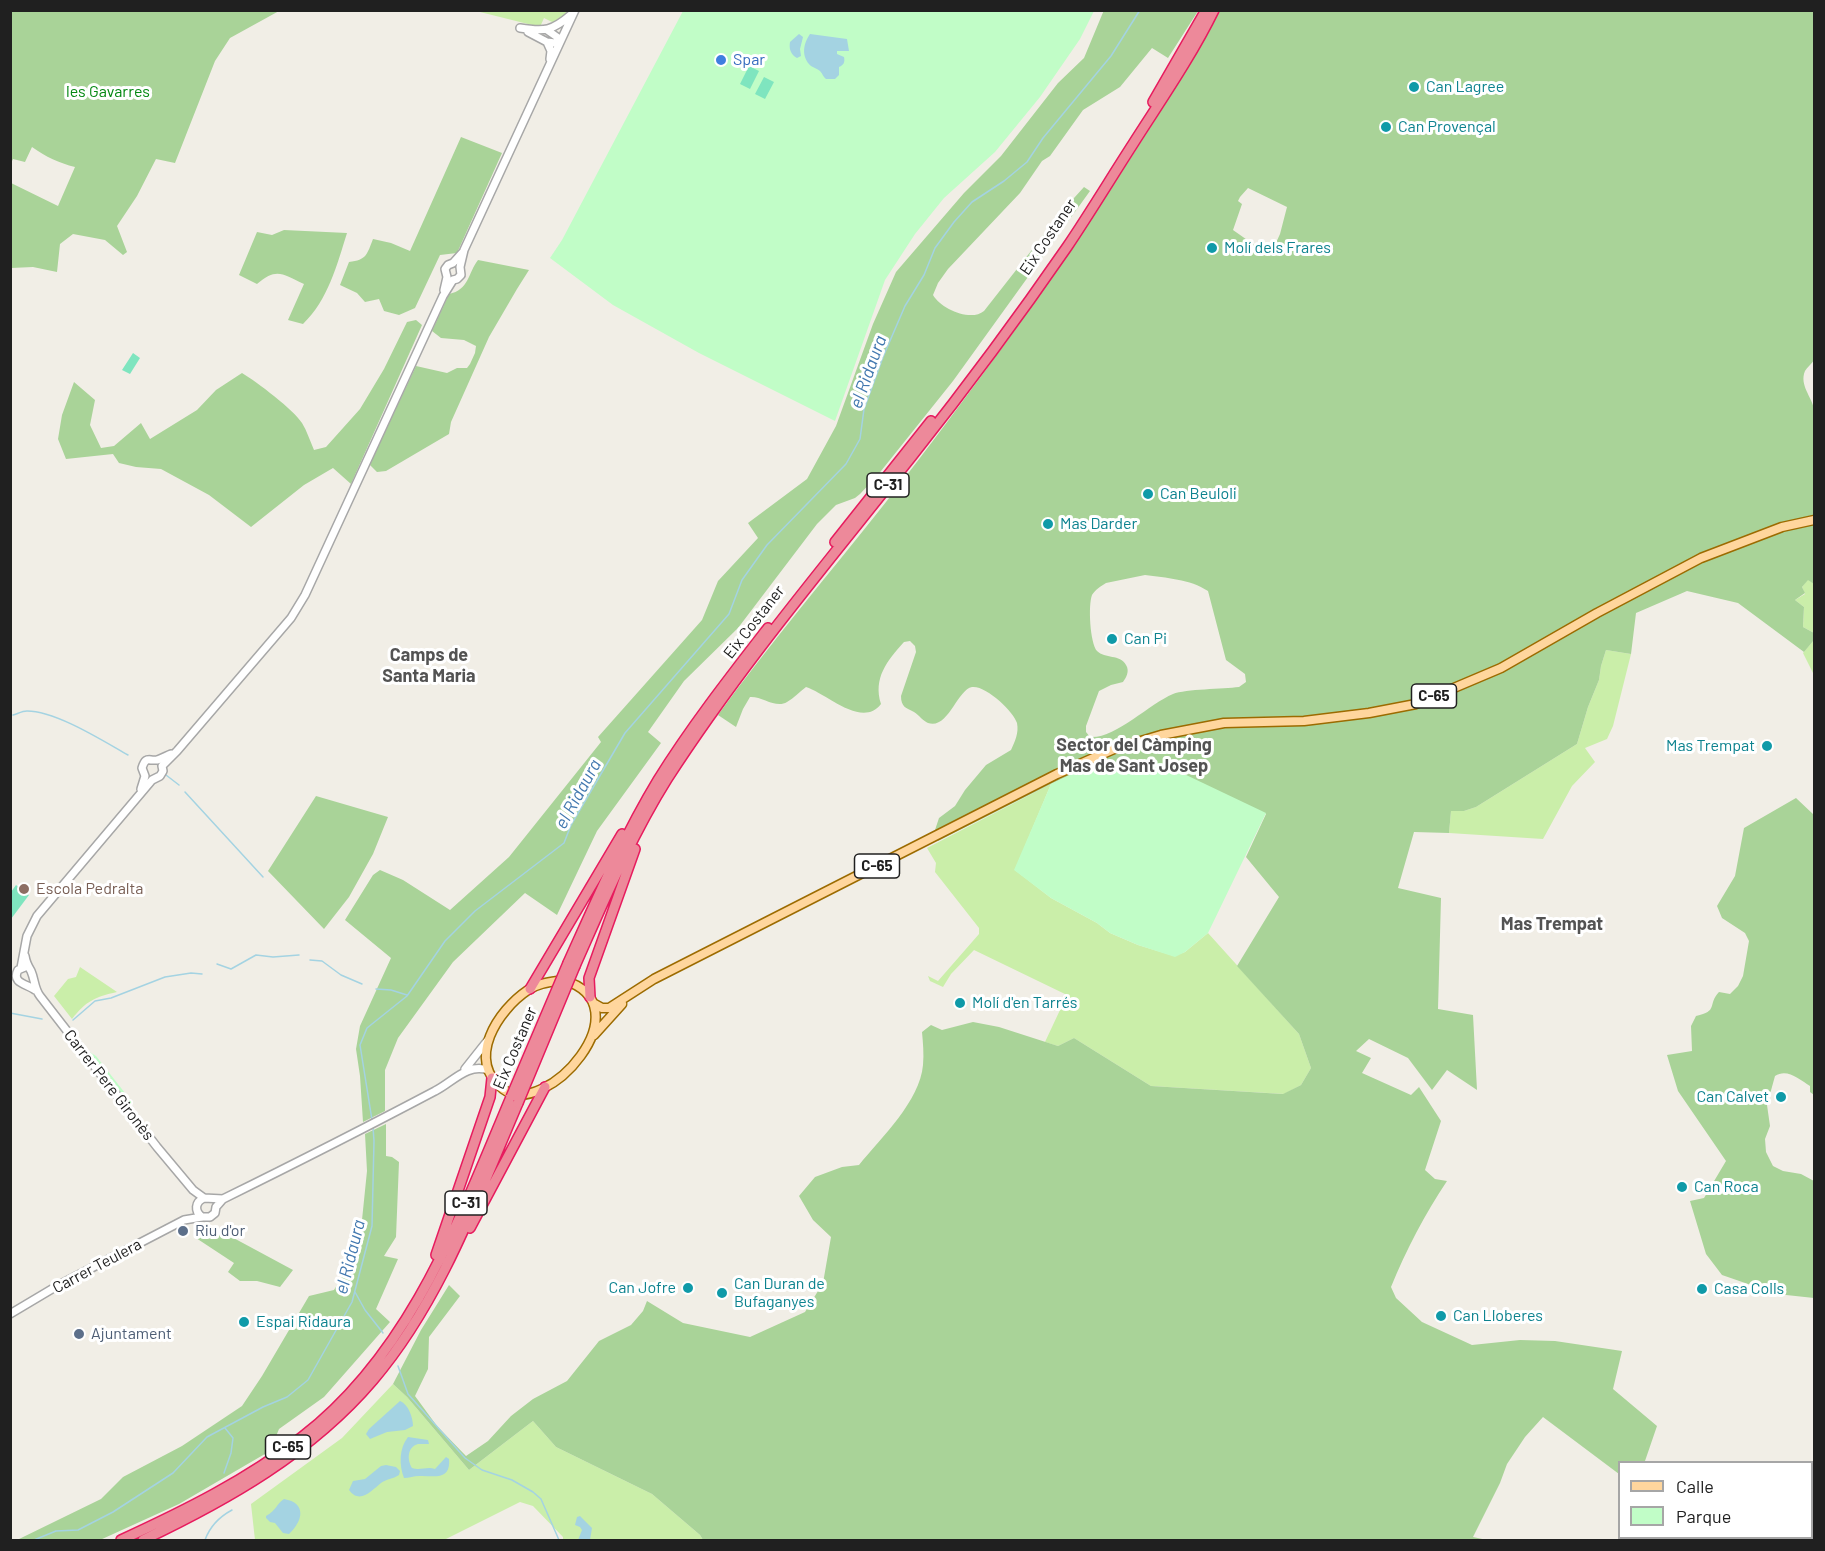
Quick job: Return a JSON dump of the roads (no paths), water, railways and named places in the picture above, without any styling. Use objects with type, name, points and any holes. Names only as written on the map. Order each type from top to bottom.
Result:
[{"type":"highway","name":"Eix Costaner","points":[[420,1305],[514,1100],[615,859],[727,680],[955,391],[1028,291],[1119,157],[1206,10]]},
{"type":"highway","name":"Eix Costaner","points":[[653,797],[783,619],[952,404],[1039,287],[1135,142],[1214,10]]},
{"type":"highway","points":[[530,989],[634,813],[653,797]]},
{"type":"highway","points":[[592,1000],[589,978],[653,797]]},
{"type":"highway","name":"C-65","points":[[143,1540],[272,1470],[316,1436],[374,1380],[402,1341],[420,1305],[490,1097],[490,1074]]},
{"type":"highway","name":"C-65","points":[[121,1540],[202,1501],[242,1478],[303,1437],[342,1402],[366,1376],[420,1305],[442,1281],[545,1087]]},
{"type":"main road","name":"C-65","points":[[592,1000],[595,1026],[590,1040],[572,1067],[561,1078],[545,1087],[523,1094],[505,1091],[490,1074],[485,1059],[489,1038],[494,1027],[505,1011],[530,989],[563,980],[574,983],[602,1008],[609,1008],[654,979],[1057,774],[1108,751],[1136,741],[1224,723],[1304,721],[1369,713],[1416,704],[1501,668],[1597,613],[1701,558],[1782,527],[1815,520]]},
{"type":"main road","name":"C-65","points":[[590,1040],[606,1020],[639,989]]},
{"type":"street","points":[[547,30],[562,22],[574,11]]},
{"type":"street","points":[[450,279],[457,279],[461,275],[457,265],[574,11]]},
{"type":"street","points":[[520,28],[547,30],[560,41],[548,42],[520,28]]},
{"type":"street","points":[[548,42],[551,51],[550,61]]},
{"type":"street","points":[[160,763],[177,752],[291,618],[305,595],[443,296],[450,279],[445,269],[448,265],[457,265]]},
{"type":"street","points":[[148,778],[142,769],[144,763],[149,759],[160,763]]},
{"type":"street","points":[[148,778],[160,776],[162,771],[160,763]]},
{"type":"street","points":[[25,968],[24,954],[27,936],[37,916],[140,792],[148,778]]},
{"type":"street","points":[[25,968],[32,972],[30,981],[25,984]]},
{"type":"street","points":[[25,968],[16,972],[16,977],[19,982],[35,990]]},
{"type":"street","name":"Carrer Pere Gironès","points":[[32,977],[35,990],[158,1148],[193,1190],[211,1202]]},
{"type":"street","points":[[458,1077],[489,1038]]},
{"type":"street","points":[[211,1202],[216,1211],[208,1218],[202,1217],[197,1212],[197,1205],[223,1199],[359,1132],[445,1086],[470,1069],[476,1068],[490,1074]]},
{"type":"street","name":"Carrer Pere Gironès","points":[[193,1190],[197,1205]]},
{"type":"street","name":"Carrer Teulera","points":[[184,1220],[197,1205]]},
{"type":"street","name":"Carrer Teulera","points":[[10,1314],[65,1282],[184,1220],[202,1217]]},
{"type":"water","points":[[799,34],[803,37],[801,56],[797,58],[791,53],[790,42]]},
{"type":"water","points":[[810,34],[847,39],[849,51],[837,51],[837,54],[844,57],[844,60],[839,67],[839,75],[835,79],[826,79],[806,59],[805,46]]},
{"type":"water","points":[[400,1401],[410,1411],[413,1426],[370,1439],[366,1434],[369,1429]]},
{"type":"water","points":[[408,1437],[428,1440],[429,1444],[418,1444],[412,1448],[409,1461],[412,1468],[435,1469],[446,1457],[449,1459],[447,1471],[440,1476],[404,1478],[401,1457]]},
{"type":"water","points":[[381,1466],[396,1467],[400,1471],[399,1475],[383,1482],[366,1495],[357,1496],[349,1490],[353,1481],[365,1479]]},
{"type":"water","points":[[284,1499],[296,1504],[300,1513],[297,1524],[289,1534],[283,1533],[275,1523],[266,1518]]},
{"type":"water","points":[[580,1516],[592,1528],[590,1540],[578,1540],[582,1530],[575,1525],[577,1517]]},
{"type":"waterway","name":"el Ridaura","points":[[372,1120],[360,1045],[367,1028],[407,996],[445,941],[475,911],[564,843],[571,825],[625,733],[729,614],[742,580],[767,545],[846,464],[860,439],[864,409],[883,357],[905,306],[924,275],[935,248],[972,202],[1004,181],[1027,162],[1043,138],[1111,56],[1140,10]]},
{"type":"waterway","points":[[13,715],[27,711],[52,716],[128,755]]},
{"type":"waterway","points":[[166,775],[179,785]]},
{"type":"waterway","points":[[185,792],[263,877]]},
{"type":"waterway","points":[[217,964],[231,969],[256,955],[273,957],[299,955]]},
{"type":"waterway","points":[[310,960],[322,961],[341,975],[362,984]]},
{"type":"waterway","points":[[73,1020],[95,1001],[111,998],[165,977],[191,973],[202,974]]},
{"type":"waterway","points":[[376,989],[391,990],[407,995]]},
{"type":"waterway","points":[[10,1013],[42,1019]]},
{"type":"waterway","name":"el Ridaura","points":[[34,1540],[56,1531],[78,1530],[113,1512],[173,1473],[207,1437],[287,1397],[308,1380],[352,1302],[372,1226],[373,1127]]},
{"type":"waterway","points":[[355,1292],[365,1310],[383,1333]]},
{"type":"waterway","points":[[398,1366],[408,1394],[465,1458],[482,1470],[512,1480],[541,1499],[559,1540]]},
{"type":"waterway","points":[[224,1473],[233,1438],[225,1428]]},
{"type":"waterway","points":[[205,1540],[216,1522],[232,1510]]},
{"type":"place","name":"Spar","points":[[721,60]]},
{"type":"place","name":"Can Lagree","points":[[1414,87]]},
{"type":"place","name":"Can Provençal","points":[[1386,127]]},
{"type":"place","name":"Molí dels Frares","points":[[1212,248]]},
{"type":"place","name":"Can Beuloli","points":[[1148,494]]},
{"type":"place","name":"Mas Darder","points":[[1048,524]]},
{"type":"place","name":"Can Pi","points":[[1112,639]]},
{"type":"place","name":"Mas Trempat","points":[[1767,746]]},
{"type":"place","name":"Escola Pedralta","points":[[24,889]]},
{"type":"place","name":"Molí d'en Tarrés","points":[[960,1003]]},
{"type":"place","name":"Can Calvet","points":[[1781,1097]]},
{"type":"place","name":"Can Roca","points":[[1682,1187]]},
{"type":"place","name":"Riu d'or","points":[[183,1231]]},
{"type":"place","name":"Can Jofre","points":[[688,1288]]},
{"type":"place","name":"Casa Colls","points":[[1702,1289]]},
{"type":"place","name":"Can Duran de Bufaganyes","points":[[722,1293]]},
{"type":"place","name":"Can Lloberes","points":[[1441,1316]]},
{"type":"place","name":"Espai Ridaura","points":[[244,1322]]},
{"type":"place","name":"Ajuntament","points":[[79,1334]]},
{"type":"district","name":"Camps de Santa Maria","points":[[429,665]]},
{"type":"district","name":"Sector del Càmping Mas de Sant Josep","points":[[1134,756]]},
{"type":"district","name":"Mas Trempat","points":[[1552,924]]},
{"type":"park label","name":"les Gavarres","points":[[108,92]]}]
